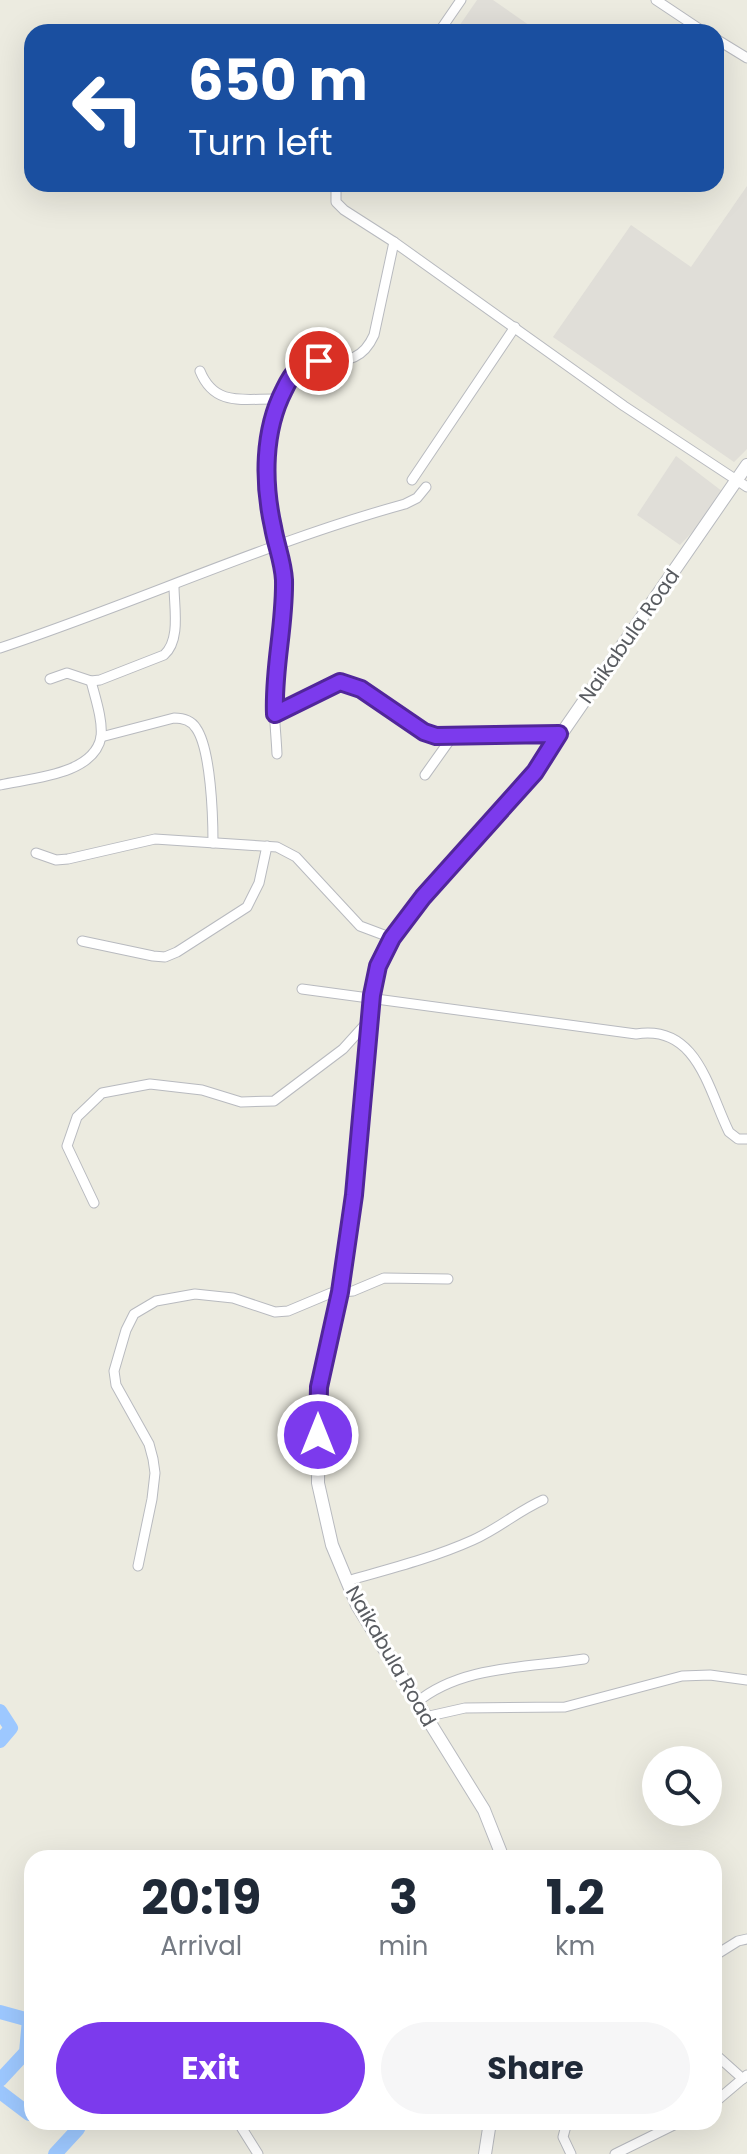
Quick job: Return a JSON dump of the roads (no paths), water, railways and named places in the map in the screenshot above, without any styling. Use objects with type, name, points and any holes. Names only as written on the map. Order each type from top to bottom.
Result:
[{"type":"street","points":[[444,24],[461,0]]},
{"type":"street","points":[[656,0],[692,24]]},
{"type":"street","points":[[724,44],[747,58]]},
{"type":"street","points":[[336,192],[336,202],[344,210],[394,242],[624,406],[742,483]]},
{"type":"street","points":[[277,754],[274,685],[284,584],[266,478],[268,440],[279,399],[293,373],[309,362],[351,360],[369,346],[394,242]]},
{"type":"street","points":[[412,480],[515,327]]},
{"type":"street","points":[[200,371],[206,386],[218,396],[279,399]]},
{"type":"street","name":"Naikabula Road","points":[[500,1850],[484,1810],[357,1605],[332,1545],[318,1483],[319,1387],[340,1292],[354,1195],[372,998],[378,966],[392,938],[423,897],[535,772],[559,734],[742,483],[747,465]]},
{"type":"street","points":[[0,648],[174,586],[278,544],[409,503],[426,487]]},
{"type":"street","points":[[50,679],[67,673],[91,681],[164,655],[174,637],[174,586]]},
{"type":"street","points":[[0,785],[75,768],[90,757],[101,737],[91,681]]},
{"type":"street","points":[[275,714],[340,682],[361,689],[424,732],[452,737],[559,734]]},
{"type":"street","points":[[101,737],[174,718],[193,724],[199,732],[212,791],[213,843]]},
{"type":"street","points":[[425,775],[452,737]]},
{"type":"street","points":[[36,853],[56,860],[155,839],[286,850],[360,926],[392,938]]},
{"type":"street","points":[[82,941],[153,956],[165,957],[177,952],[247,907],[259,883],[267,846]]},
{"type":"street","points":[[302,989],[636,1034],[652,1031],[690,1049],[729,1132],[738,1139],[747,1139]]},
{"type":"street","points":[[94,1203],[67,1146],[77,1117],[102,1093],[150,1084],[202,1090],[241,1102],[274,1101],[343,1049],[371,1018]]},
{"type":"street","points":[[138,1566],[155,1473],[149,1444],[116,1385],[114,1371],[134,1314],[156,1301],[195,1294],[233,1298],[275,1312],[288,1311],[331,1293],[353,1291],[384,1278],[448,1279]]},
{"type":"street","points":[[347,1581],[412,1563],[469,1542],[543,1500]]},
{"type":"street","points":[[416,1703],[433,1689],[461,1678],[584,1659]]},
{"type":"street","points":[[425,1717],[465,1708],[531,1710],[565,1707],[682,1676],[710,1675],[747,1680]]},
{"type":"street","points":[[722,1951],[747,1939]]},
{"type":"street","points":[[722,2059],[745,2077],[722,2096]]},
{"type":"street","points":[[243,2130],[258,2154]]},
{"type":"street","points":[[485,2154],[489,2130]]},
{"type":"street","points":[[565,2130],[563,2137],[571,2154]]},
{"type":"street","points":[[615,2154],[664,2130]]},
{"type":"waterway","points":[[0,1711],[11,1728],[0,1741]]},
{"type":"waterway","points":[[0,2012],[24,2019]]},
{"type":"waterway","points":[[0,2080],[24,2054]]},
{"type":"waterway","points":[[0,2092],[24,2110]]},
{"type":"waterway","points":[[55,2154],[77,2130]]}]
